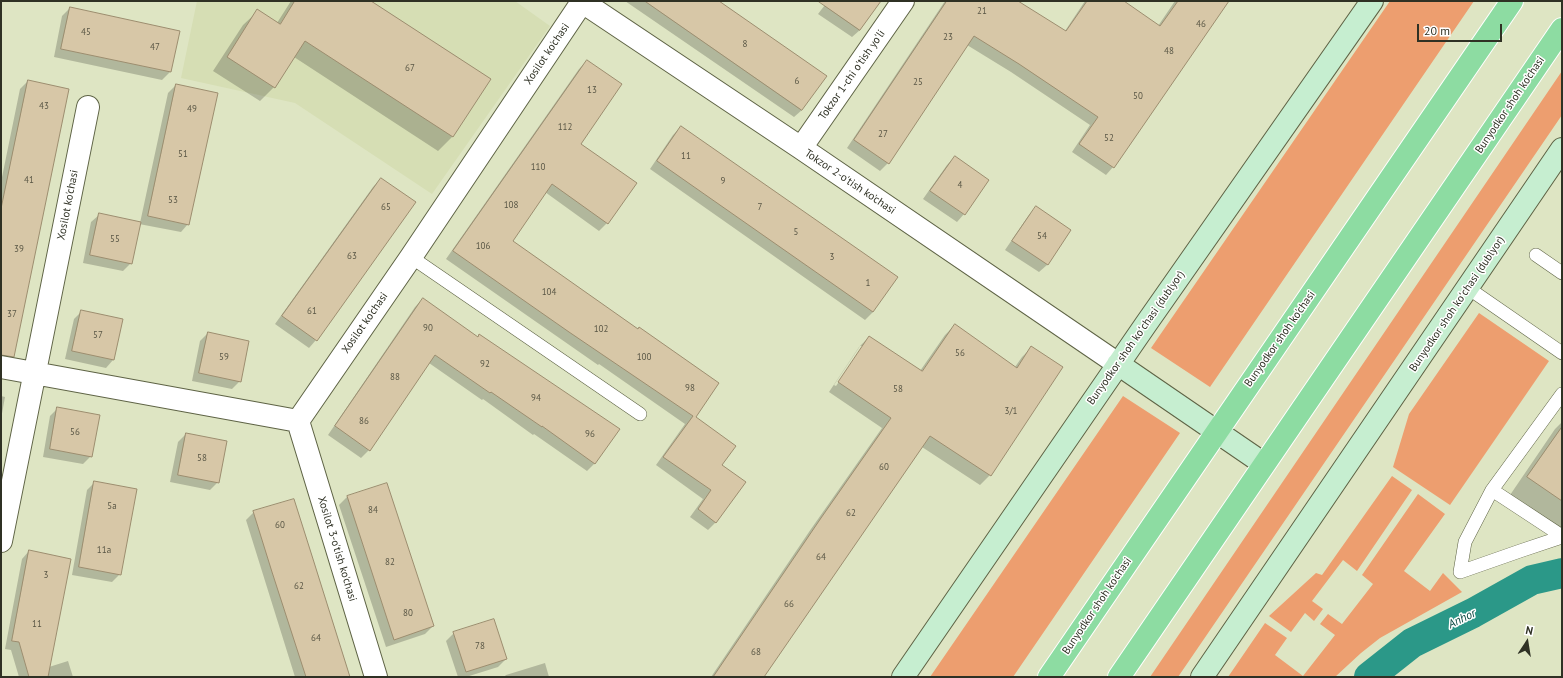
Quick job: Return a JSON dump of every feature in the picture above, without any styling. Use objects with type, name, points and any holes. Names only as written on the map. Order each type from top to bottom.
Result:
[{"type":"main road","name":"Bunyodkor shoh ko'chasi","points":[[1049,677],[1512,1]]},
{"type":"main road","name":"Bunyodkor shoh ko'chasi","points":[[1119,677],[1562,29]]},
{"type":"street","name":"Tokzor 1-chi o'tish yo'li","points":[[801,148],[903,1]]},
{"type":"street","name":"Bunyodkor shoh koʻchasi (dublyor)","points":[[903,677],[1118,364],[1372,1]]},
{"type":"street","name":"Tokzor 2-o'tish ko'chasi","points":[[582,2],[801,148],[1118,364]]},
{"type":"street","name":"Xosilot ko'chasi","points":[[298,421],[411,257],[582,2]]},
{"type":"street","name":"Xosilot ko'chasi","points":[[1,541],[88,107]]},
{"type":"street","name":"Bunyodkor shoh koʻchasi (dublyor)","points":[[1202,677],[1562,150]]},
{"type":"street","points":[[1118,364],[1264,464]]},
{"type":"street","points":[[1,367],[298,421]]},
{"type":"street","name":"Xosilot 3-o'tish ko'chasi","points":[[298,421],[376,677]]},
{"type":"lane","points":[[1536,255],[1562,273]]},
{"type":"lane","points":[[411,257],[640,414]]},
{"type":"lane","points":[[1468,288],[1562,353]]},
{"type":"lane","points":[[1562,394],[1492,490],[1465,542],[1460,572],[1562,537]]},
{"type":"lane","points":[[1492,490],[1562,537]]},
{"type":"shaded area","points":[[197,1],[515,1],[550,26],[432,194],[295,103],[181,78]]},
{"type":"shaded area","points":[[1390,1],[1474,1],[1210,387],[1151,348]]},
{"type":"shaded area","points":[[1562,71],[1562,115],[1178,677],[1150,677]]},
{"type":"shaded area","points":[[1479,313],[1549,361],[1450,505],[1393,467],[1409,414]]},
{"type":"shaded area","points":[[1123,396],[1180,433],[1013,677],[930,677]]},
{"type":"shaded area","points":[[1392,476],[1412,490],[1357,571],[1343,560],[1312,601],[1323,609],[1314,621],[1305,613],[1291,632],[1269,616],[1316,573],[1322,575]]},
{"type":"shaded area","points":[[1418,494],[1445,514],[1404,571],[1430,591],[1443,573],[1462,592],[1380,638],[1335,677],[1228,677],[1265,623],[1287,638],[1275,655],[1303,676],[1335,635],[1320,624],[1328,614],[1342,624],[1373,584],[1362,575]]},
{"type":"building","points":[[295,1],[371,1],[491,79],[453,137],[305,41],[275,88],[227,57],[257,9],[280,24]]},
{"type":"building","points":[[645,1],[719,1],[827,76],[802,110]]},
{"type":"building","points":[[818,1],[881,1],[860,30]]},
{"type":"building","points":[[947,1],[1018,1],[1066,31],[1087,1],[1124,1],[1160,26],[1178,1],[1229,1],[1114,168],[1079,144],[1098,117],[974,36],[889,164],[854,140]]},
{"type":"building","points":[[70,7],[180,31],[171,72],[61,49]]},
{"type":"building","points":[[587,60],[622,84],[581,144],[637,183],[608,224],[552,184],[513,241],[638,329],[639,327],[719,383],[696,417],[736,446],[722,465],[746,482],[716,523],[698,509],[711,490],[663,457],[693,416],[453,251]]},
{"type":"building","points":[[28,80],[69,89],[14,357],[1,355],[1,209]]},
{"type":"building","points":[[176,84],[218,93],[189,225],[148,216]]},
{"type":"building","points":[[681,126],[898,277],[873,312],[657,161]]},
{"type":"building","points":[[955,156],[989,180],[965,215],[930,191]]},
{"type":"building","points":[[381,178],[416,202],[317,341],[282,316]]},
{"type":"building","points":[[1036,206],[1071,230],[1048,265],[1012,241]]},
{"type":"building","points":[[99,213],[141,222],[132,264],[90,255]]},
{"type":"building","points":[[423,298],[478,337],[479,334],[620,429],[595,464],[542,426],[491,392],[490,393],[435,355],[370,451],[335,426]]},
{"type":"building","points":[[81,310],[123,319],[114,360],[72,351]]},
{"type":"building","points":[[955,324],[1017,368],[1031,346],[1063,367],[991,476],[930,436],[764,677],[713,677],[891,418],[838,382],[869,336],[922,371]]},
{"type":"building","points":[[208,332],[249,341],[241,382],[199,373]]},
{"type":"building","points":[[57,407],[100,415],[92,457],[50,449]]},
{"type":"building","points":[[1562,427],[1562,501],[1527,477]]},
{"type":"building","points":[[186,433],[227,441],[219,483],[178,475]]},
{"type":"building","points":[[94,481],[137,489],[121,575],[79,567]]},
{"type":"building","points":[[387,483],[434,626],[394,640],[347,496]]},
{"type":"building","points":[[294,499],[350,677],[306,677],[272,572],[253,511]]},
{"type":"building","points":[[29,550],[71,559],[48,677],[29,677],[19,642],[12,641]]},
{"type":"building","points":[[494,619],[507,659],[466,672],[453,632]]},
{"type":"waterway","name":"Anhor","points":[[1369,677],[1412,643],[1473,613],[1532,580],[1562,573]]}]
